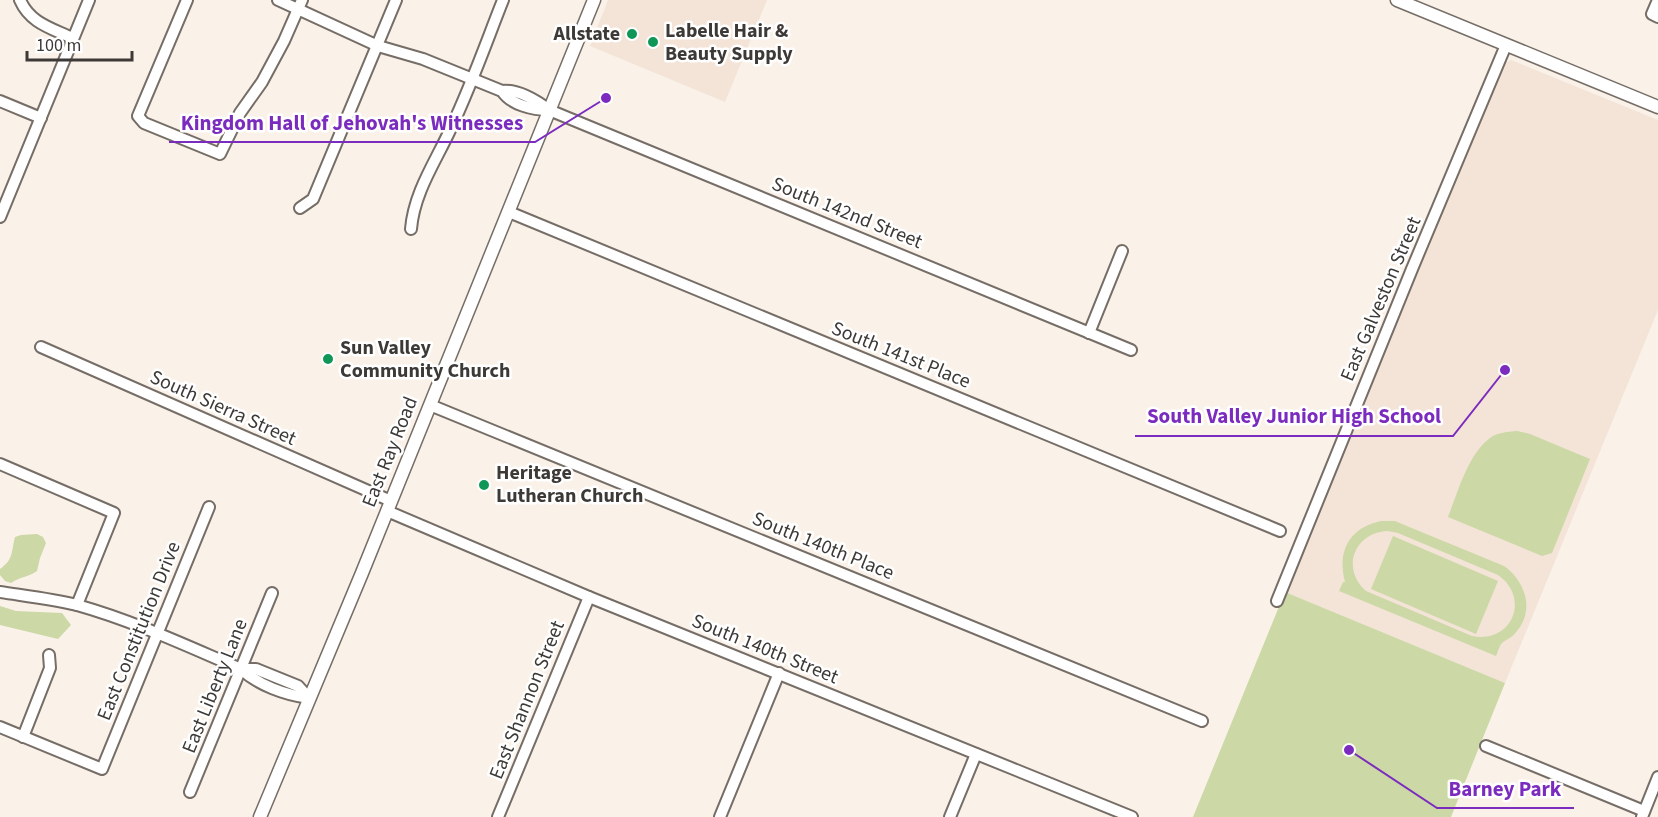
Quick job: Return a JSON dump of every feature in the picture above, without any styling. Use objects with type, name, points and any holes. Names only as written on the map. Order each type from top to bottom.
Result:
[{"type":"main road","name":"East Ray Road","points":[[260,817],[509,213],[594,0]]},
{"type":"main road","points":[[1397,0],[1658,107]]},
{"type":"street","points":[[20,0],[24,10],[34,20],[72,38]]},
{"type":"street","points":[[0,217],[88,0]]},
{"type":"street","points":[[187,0],[138,116],[144,123],[220,154],[240,113],[262,82],[301,5]]},
{"type":"street","name":"South 142nd Street","points":[[278,0],[301,5],[378,46],[423,58],[502,91],[506,98],[532,109],[549,111],[1131,350]]},
{"type":"street","points":[[300,208],[313,199],[396,0]]},
{"type":"street","points":[[411,229],[412,213],[425,178],[451,128],[503,0]]},
{"type":"street","points":[[1655,16],[1658,0]]},
{"type":"street","name":"East Galveston Street","points":[[1277,601],[1506,45]]},
{"type":"street","points":[[0,101],[41,118]]},
{"type":"street","name":"South 141st Place","points":[[509,213],[1280,531]]},
{"type":"street","points":[[1089,333],[1122,251]]},
{"type":"street","name":"South Sierra Street","points":[[41,347],[389,506]]},
{"type":"street","name":"South 140th Place","points":[[430,405],[1202,722]]},
{"type":"street","points":[[0,464],[114,513],[76,605]]},
{"type":"street","name":"South 140th Street","points":[[389,506],[589,597],[1132,817]]},
{"type":"street","name":"East Constitution Drive","points":[[23,737],[102,769],[209,507]]},
{"type":"street","points":[[0,592],[76,605],[112,615],[241,669],[251,678],[294,696],[309,698]]},
{"type":"street","name":"East Liberty Lane","points":[[190,792],[273,593]]},
{"type":"street","name":"East Shannon Street","points":[[498,817],[589,597]]},
{"type":"street","points":[[0,727],[23,737],[50,668],[49,655]]},
{"type":"street","points":[[720,817],[779,673]]},
{"type":"street","points":[[1486,746],[1643,814],[1658,777]]},
{"type":"street","points":[[950,817],[976,754]]},
{"type":"shaded area","points":[[608,0],[767,0],[725,102],[590,46]]},
{"type":"shaded area","points":[[1511,60],[1658,120],[1658,310],[1505,683],[1285,592],[1502,66]]},
{"type":"green space","points":[[1517,431],[1530,434],[1590,459],[1552,553],[1542,556],[1448,517],[1464,474],[1482,445],[1496,435]]},
{"type":"green space","points":[[1395,521],[1504,566],[1511,572],[1522,587],[1526,614],[1517,631],[1499,647],[1496,656],[1339,591],[1345,582],[1343,560],[1348,542],[1353,535],[1370,524]],"holes":[[[1388,531],[1398,533],[1498,575],[1508,585],[1513,595],[1515,607],[1507,626],[1498,633],[1486,637],[1472,636],[1366,591],[1358,582],[1354,572],[1355,553],[1360,544],[1377,533]]]},
{"type":"green space","points":[[37,534],[43,537],[46,543],[37,571],[11,583],[5,581],[0,575],[0,569],[10,558],[15,537]]},
{"type":"green space","points":[[1393,536],[1498,581],[1476,634],[1371,589]]},
{"type":"green space","points":[[1285,592],[1505,683],[1451,817],[1193,817]]},
{"type":"green space","points":[[0,606],[16,611],[62,613],[71,625],[58,639],[0,625]]},
{"type":"place","name":"Allstate","points":[[632,34]]},
{"type":"place","name":"Labelle Hair & Beauty Supply","points":[[653,42]]},
{"type":"place","name":"Kingdom Hall of Jehovah's Witnesses","points":[[606,98]]},
{"type":"place","name":"Sun Valley Community Church","points":[[328,359]]},
{"type":"place","name":"South Valley Junior High School","points":[[1505,370]]},
{"type":"place","name":"Heritage Lutheran Church","points":[[484,485]]},
{"type":"place","name":"Barney Park","points":[[1349,750]]}]
